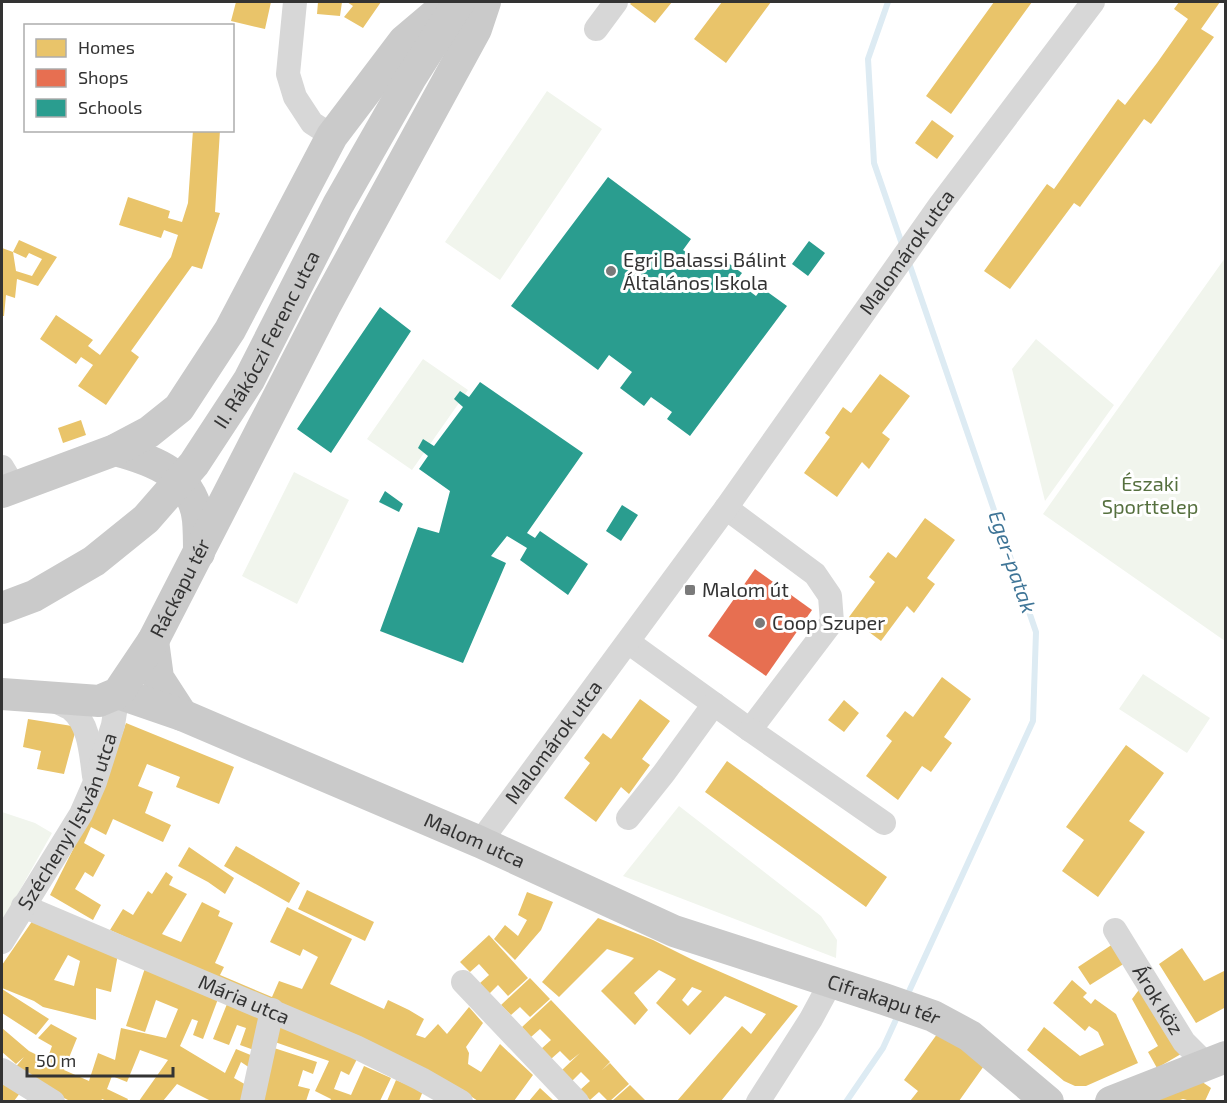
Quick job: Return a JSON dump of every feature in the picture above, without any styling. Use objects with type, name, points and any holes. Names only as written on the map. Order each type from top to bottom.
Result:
[{"type":"main road","name":"II. Rákóczi Ferenc utca","points":[[115,450],[149,432],[178,408],[230,330],[332,136],[404,40],[450,2]]},
{"type":"main road","name":"II. Rákóczi Ferenc utca","points":[[2,609],[34,596],[94,561],[146,519],[194,464],[249,380],[349,184],[410,79],[459,2]]},
{"type":"main road","name":"II. Rákóczi Ferenc utca","points":[[199,554],[326,304],[476,28],[485,2]]},
{"type":"main road","points":[[165,468],[167,435],[178,408]]},
{"type":"main road","name":"Ráckapu tér","points":[[115,450],[141,457],[165,468],[189,491],[198,518],[199,554],[153,641],[118,693]]},
{"type":"main road","points":[[6,482],[115,450]]},
{"type":"main road","points":[[153,641],[158,678],[182,715]]},
{"type":"main road","points":[[2,694],[99,701],[118,693]]},
{"type":"main road","name":"Malom utca","points":[[118,693],[182,715],[480,842],[674,931],[831,982]]},
{"type":"main road","name":"Cifrakapu tér","points":[[831,982],[933,1016],[970,1036],[1048,1101]]},
{"type":"main road","points":[[1111,1101],[1216,1061]]},
{"type":"street","points":[[295,2],[288,74],[295,96],[312,123],[332,136]]},
{"type":"street","points":[[596,29],[616,2]]},
{"type":"street","name":"Malomárok utca","points":[[480,842],[726,508],[938,209],[1093,2]]},
{"type":"street","points":[[726,508],[814,574],[830,596],[832,622],[750,730]]},
{"type":"street","points":[[628,642],[884,823]]},
{"type":"street","name":"Széchenyi István utca","points":[[2,942],[81,814],[95,782],[113,725],[118,693]]},
{"type":"street","points":[[49,698],[72,710],[82,722],[89,742],[95,782]]},
{"type":"street","points":[[628,818],[714,704]]},
{"type":"street","name":"Mária utca","points":[[23,906],[356,1047],[421,1078],[461,1101]]},
{"type":"street","name":"Árok köz","points":[[1115,930],[1184,1042],[1216,1061]]},
{"type":"street","points":[[463,982],[577,1101]]},
{"type":"street","name":"Cifrakapu tér","points":[[758,1101],[811,1019],[831,982]]},
{"type":"street","points":[[252,1101],[272,1010]]},
{"type":"street","points":[[2,1070],[53,1101]]},
{"type":"green space","points":[[547,91],[602,129],[500,280],[445,242]]},
{"type":"green space","name":"Északi Sporttelep","points":[[1225,258],[1225,641],[1043,514]]},
{"type":"green space","points":[[1036,339],[1114,405],[1045,501],[1012,369]]},
{"type":"green space","points":[[423,359],[468,390],[412,470],[367,439]]},
{"type":"green space","points":[[294,472],[349,500],[297,604],[242,576]]},
{"type":"green space","points":[[1143,674],[1210,718],[1187,753],[1119,709]]},
{"type":"green space","points":[[679,806],[821,916],[837,940],[836,958],[623,876]]},
{"type":"green space","points":[[2,812],[35,823],[52,833],[2,922]]},
{"type":"building: Homes","points":[[236,2],[271,2],[265,29],[231,21]]},
{"type":"building: Homes","points":[[318,2],[342,2],[340,16],[317,14]]},
{"type":"building: Homes","points":[[347,2],[381,2],[363,28],[344,17],[353,6]]},
{"type":"building: Homes","points":[[632,2],[672,2],[655,23],[630,4]]},
{"type":"building: Homes","points":[[722,2],[771,2],[726,63],[694,39]]},
{"type":"building: Homes","points":[[994,2],[1032,2],[951,114],[926,96]]},
{"type":"building: Homes","points":[[1179,2],[1220,2],[1201,29],[1214,37],[1151,124],[1144,119],[1080,207],[1074,203],[1010,289],[984,271],[1047,184],[1054,189],[1118,99],[1125,105],[1157,63],[1188,19],[1174,9]]},
{"type":"building: Homes","points":[[932,120],[954,136],[937,159],[915,143]]},
{"type":"building: Homes","points":[[193,132],[220,132],[215,212],[220,213],[202,269],[192,266],[131,351],[139,357],[106,405],[78,386],[93,365],[81,357],[76,364],[40,339],[56,315],[93,340],[88,346],[100,355],[171,257],[178,235],[164,230],[161,238],[119,225],[128,197],[170,211],[168,218],[182,222],[188,203]]},
{"type":"building: Homes","points":[[19,240],[57,257],[38,286],[17,279],[15,298],[6,295],[4,316],[2,316],[2,248],[13,252]],"holes":[[[13,252],[26,258],[29,253],[42,259],[32,276],[16,271]]]},
{"type":"building: Homes","points":[[880,374],[910,396],[882,433],[890,439],[869,469],[862,462],[837,497],[804,473],[830,437],[825,433],[843,407],[851,413]]},
{"type":"building: Homes","points":[[81,420],[86,435],[63,443],[58,428]]},
{"type":"building: Homes","points":[[925,518],[955,540],[927,578],[935,584],[914,613],[907,606],[881,641],[849,617],[875,582],[869,577],[888,552],[896,558]]},
{"type":"building: Homes","points":[[942,677],[971,699],[944,737],[952,743],[931,772],[922,766],[898,800],[866,776],[892,741],[886,736],[905,711],[913,717]]},
{"type":"building: Homes","points":[[640,699],[670,721],[642,759],[650,765],[629,794],[621,787],[596,822],[564,798],[590,763],[584,758],[603,733],[611,739]]},
{"type":"building: Homes","points":[[844,700],[859,713],[844,732],[828,720]]},
{"type":"building: Homes","points":[[28,719],[72,726],[76,729],[64,774],[37,769],[41,751],[23,747]]},
{"type":"building: Homes","points":[[126,723],[234,767],[219,804],[176,787],[180,777],[147,764],[138,786],[153,792],[145,813],[171,825],[163,842],[113,819],[106,835],[91,827],[84,843],[105,855],[93,877],[85,872],[75,889],[101,905],[93,920],[50,895],[102,792]]},
{"type":"building: Homes","points":[[1126,745],[1164,773],[1129,821],[1145,832],[1098,897],[1062,871],[1084,840],[1066,827]]},
{"type":"building: Homes","points":[[727,761],[887,877],[866,907],[705,792]]},
{"type":"building: Homes","points":[[236,846],[300,883],[289,903],[224,866]]},
{"type":"building: Homes","points":[[189,847],[234,878],[225,894],[178,866]]},
{"type":"building: Homes","points":[[166,872],[173,877],[169,885],[187,894],[162,934],[181,942],[202,902],[220,911],[218,916],[233,923],[215,963],[224,967],[220,975],[272,997],[279,981],[302,989],[318,957],[303,949],[300,956],[270,942],[287,907],[352,939],[330,984],[384,1009],[388,1000],[409,1010],[424,1019],[416,1035],[425,1038],[438,1024],[447,1034],[469,1007],[483,1023],[466,1047],[469,1053],[468,1064],[481,1072],[500,1044],[533,1075],[514,1101],[478,1101],[458,1088],[110,930],[123,909],[133,915],[148,891],[152,894]]},
{"type":"building: Homes","points":[[307,890],[374,922],[365,941],[298,909]]},
{"type":"building: Homes","points":[[527,892],[553,902],[541,930],[515,960],[494,939],[505,925],[518,936],[527,920],[518,915]]},
{"type":"building: Homes","points":[[598,918],[653,940],[798,1006],[721,1101],[677,1101],[742,1026],[751,1034],[766,1014],[725,996],[690,1035],[656,1003],[676,979],[659,970],[634,993],[648,1010],[635,1025],[601,991],[634,958],[607,949],[559,997],[542,982]],"holes":[[[692,987],[702,991],[688,1006],[682,1000]]]},
{"type":"building: Homes","points":[[33,920],[118,954],[111,992],[96,988],[96,1020],[43,1007],[2,988],[2,965]],"holes":[[[68,955],[80,961],[74,986],[54,980]]]},
{"type":"building: Homes","points":[[489,935],[528,978],[508,996],[498,985],[489,994],[480,983],[489,975],[479,964],[470,972],[460,962]]},
{"type":"building: Homes","points":[[1113,944],[1125,963],[1090,985],[1078,967]]},
{"type":"building: Homes","points":[[1182,948],[1204,981],[1226,970],[1226,1007],[1196,1023],[1159,964]]},
{"type":"building: Homes","points":[[145,968],[218,999],[203,1039],[193,1035],[198,1021],[192,1019],[180,1046],[225,1073],[236,1049],[253,1056],[250,1068],[241,1062],[234,1078],[248,1086],[244,1101],[211,1101],[177,1084],[163,1101],[139,1101],[168,1060],[140,1050],[127,1082],[112,1076],[107,1089],[128,1099],[127,1101],[102,1099],[101,1101],[70,1101],[13,1070],[24,1057],[16,1064],[2,1052],[2,1028],[29,1051],[47,1060],[52,1046],[38,1038],[51,1024],[77,1038],[64,1070],[89,1081],[98,1053],[115,1060],[121,1028],[166,1038],[178,1009],[156,1000],[145,1032],[126,1026]]},
{"type":"building: Homes","points":[[530,978],[550,999],[530,1017],[520,1007],[511,1015],[501,1005]]},
{"type":"building: Homes","points":[[1072,980],[1087,993],[1083,997],[1091,1004],[1095,999],[1116,1014],[1138,1063],[1086,1086],[1075,1086],[1064,1081],[1027,1050],[1044,1027],[1080,1056],[1104,1045],[1098,1032],[1089,1026],[1085,1031],[1053,1003]]},
{"type":"building: Homes","points":[[1141,987],[1181,1054],[1157,1068],[1148,1052],[1158,1046],[1132,999]]},
{"type":"building: Homes","points":[[2,989],[49,1019],[36,1035],[2,1013]]},
{"type":"building: Homes","points":[[551,1000],[610,1062],[601,1071],[610,1063],[629,1084],[610,1101],[599,1092],[590,1100],[580,1090],[590,1081],[581,1072],[572,1081],[562,1070],[580,1053],[570,1061],[560,1051],[551,1059],[541,1049],[551,1040],[540,1029],[531,1037],[522,1027]]},
{"type":"building: Homes","points":[[227,1004],[264,1017],[254,1050],[240,1045],[246,1028],[237,1025],[229,1045],[213,1039]]},
{"type":"building: Homes","points":[[278,1025],[358,1057],[349,1075],[341,1071],[334,1089],[351,1095],[364,1066],[391,1078],[380,1101],[330,1101],[331,1099],[315,1091],[329,1061],[272,1041]]},
{"type":"building: Homes","points":[[940,1030],[986,1063],[959,1101],[910,1101],[918,1091],[904,1080]]},
{"type":"building: Homes","points":[[271,1047],[317,1062],[313,1074],[303,1070],[298,1086],[310,1089],[306,1101],[260,1101]]},
{"type":"building: Homes","points":[[2,1076],[23,1089],[14,1101],[2,1101]]},
{"type":"building: Homes","points":[[1198,1079],[1211,1088],[1205,1101],[1183,1099],[1142,1101]]},
{"type":"building: Homes","points":[[396,1080],[423,1091],[419,1101],[387,1101]]},
{"type":"building: Homes","points":[[630,1085],[646,1101],[612,1101]]},
{"type":"building: Homes","points":[[540,1088],[554,1101],[529,1101]]},
{"type":"building: Shops","name":"Coop Szuper","points":[[755,569],[812,610],[766,676],[708,636]]},
{"type":"building: Schools","points":[[608,177],[691,239],[683,250],[710,270],[720,257],[742,273],[736,281],[756,296],[762,288],[787,306],[690,436],[667,419],[672,412],[651,397],[644,406],[620,388],[632,372],[609,355],[598,370],[511,306]]},
{"type":"building: Schools","points":[[809,241],[825,253],[808,276],[792,264]]},
{"type":"building: Schools","points":[[380,307],[411,331],[331,453],[297,429]]},
{"type":"building: Schools","points":[[480,382],[583,453],[527,533],[535,538],[540,531],[588,564],[568,595],[520,560],[527,548],[507,536],[491,556],[506,563],[463,663],[380,631],[418,527],[439,533],[450,491],[419,469],[428,456],[418,448],[423,439],[434,446],[463,407],[454,399],[460,391],[469,397]]},
{"type":"building: Schools","points":[[385,491],[403,504],[399,512],[379,502]]},
{"type":"building: Schools","points":[[622,505],[638,515],[621,541],[606,531]]},
{"type":"waterway","name":"Eger-patak","points":[[888,2],[868,59],[874,163],[903,247]]},
{"type":"waterway","name":"Eger-patak","points":[[906,998],[1033,721],[1036,632],[908,260]]},
{"type":"waterway","name":"Eger-patak","points":[[846,1102],[883,1048],[899,1013]]},
{"type":"place","name":"Egri Balassi Bálint Általános Iskola","points":[[611,271]]},
{"type":"place","name":"Malom út","points":[[690,590]]},
{"type":"place","name":"Coop Szuper","points":[[760,623]]}]
